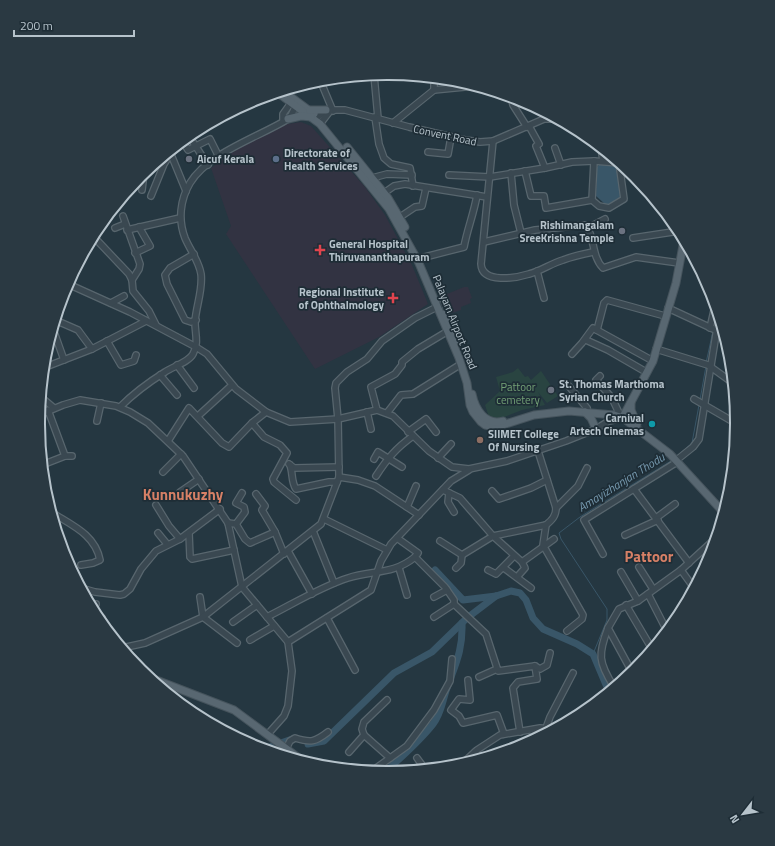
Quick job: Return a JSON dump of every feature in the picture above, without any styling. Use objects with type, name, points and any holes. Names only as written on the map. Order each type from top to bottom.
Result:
[{"type":"main road","name":"Palayam Airport Road","points":[[290,98],[316,118],[372,178],[400,217],[421,258],[461,364],[473,412],[486,425],[496,427],[534,415],[586,410]]},
{"type":"main road","points":[[286,120],[302,116],[316,118],[330,111]]},
{"type":"main road","name":"Palayam Airport Road","points":[[316,118],[333,137],[389,209],[412,247],[463,355],[475,405],[482,415],[489,421],[501,422],[524,413],[569,407],[622,415],[637,424],[670,453],[720,503]]},
{"type":"main road","points":[[622,415],[631,402],[653,361],[665,316],[676,283],[682,249]]},
{"type":"main road","points":[[631,402],[631,410],[637,424]]},
{"type":"main road","points":[[586,410],[596,429]]},
{"type":"main road","name":"Palayam Airport Road","points":[[622,415],[670,453]]},
{"type":"main road","name":"Palayam Airport Road","points":[[677,460],[719,507]]},
{"type":"main road","points":[[166,684],[234,710],[286,749]]},
{"type":"street","points":[[374,81],[379,144],[384,158],[391,164],[410,168],[413,186]]},
{"type":"street","points":[[434,83],[434,90]]},
{"type":"street","points":[[316,118],[330,111],[322,87]]},
{"type":"street","points":[[393,123],[434,90],[454,87]]},
{"type":"street","points":[[120,407],[129,398],[160,376],[192,356],[198,342],[195,331],[201,282],[199,265],[185,238],[180,218],[186,191],[198,172],[219,157],[286,120],[290,98]]},
{"type":"street","points":[[513,105],[528,126],[538,144],[536,146],[545,168]]},
{"type":"street","name":"Convent Road","points":[[330,111],[345,110],[451,137],[480,142],[493,141],[545,119]]},
{"type":"street","points":[[428,152],[448,154],[451,137]]},
{"type":"street","points":[[185,146],[188,150],[210,139],[219,157]]},
{"type":"street","points":[[194,140],[208,165]]},
{"type":"street","points":[[493,141],[481,264],[481,269],[484,274],[504,278],[529,274],[563,260],[593,252]]},
{"type":"street","points":[[555,148],[561,165]]},
{"type":"street","points":[[173,156],[186,191]]},
{"type":"street","points":[[592,200],[594,161]]},
{"type":"street","points":[[449,175],[490,177],[572,162],[608,161]]},
{"type":"street","points":[[152,196],[165,163]]},
{"type":"street","points":[[526,171],[531,196],[544,196],[546,208],[592,200]]},
{"type":"street","points":[[592,200],[599,206],[609,208],[624,199],[620,172]]},
{"type":"street","points":[[511,173],[514,205],[521,233]]},
{"type":"street","points":[[372,178],[387,174],[412,175]]},
{"type":"street","points":[[142,190],[143,183]]},
{"type":"street","points":[[384,193],[400,184],[487,197]]},
{"type":"street","points":[[400,217],[415,207],[422,206],[426,188]]},
{"type":"street","points":[[421,258],[464,247],[477,195]]},
{"type":"street","points":[[123,216],[140,264],[139,269],[132,280]]},
{"type":"street","points":[[115,228],[138,227],[180,218]]},
{"type":"street","points":[[588,228],[605,219]]},
{"type":"street","points":[[484,242],[521,233],[585,225],[588,228],[593,252],[603,268],[636,257],[679,263]]},
{"type":"street","points":[[135,253],[150,246],[138,227]]},
{"type":"street","points":[[633,238],[671,232]]},
{"type":"street","points":[[98,241],[132,280],[133,291],[149,311],[156,325]]},
{"type":"street","points":[[194,254],[170,268],[165,275],[167,284],[185,320],[191,322],[196,320]]},
{"type":"street","points":[[537,271],[544,298]]},
{"type":"street","points":[[74,286],[156,325],[196,347],[210,359],[232,385],[252,403],[266,412],[290,422],[338,419],[377,410],[387,413],[438,458],[452,467],[469,469],[507,461],[596,429],[602,424],[622,415],[612,398],[596,380],[600,376]]},
{"type":"street","points":[[111,303],[124,296]]},
{"type":"street","points":[[597,330],[607,300],[665,316]]},
{"type":"street","points":[[128,647],[145,643],[203,617],[313,532],[324,519],[338,480],[339,467],[336,383],[347,372],[367,359],[382,340],[415,318],[439,306]]},
{"type":"street","points":[[668,308],[717,331]]},
{"type":"street","points":[[603,554],[584,520],[677,460],[698,442],[704,405],[714,319]]},
{"type":"street","points":[[50,366],[92,349],[146,321]]},
{"type":"street","points":[[60,322],[78,330],[92,349]]},
{"type":"street","points":[[713,329],[715,324]]},
{"type":"street","points":[[572,354],[586,340],[593,328],[653,361]]},
{"type":"street","points":[[377,410],[371,387],[395,374],[402,365],[402,362],[418,349],[448,331]]},
{"type":"street","points":[[56,339],[64,360]]},
{"type":"street","points":[[586,340],[608,350],[646,372]]},
{"type":"street","points":[[107,341],[121,365],[134,361],[136,355]]},
{"type":"street","points":[[656,349],[709,366],[727,379]]},
{"type":"street","points":[[387,413],[401,395],[413,394],[461,364]]},
{"type":"street","points":[[177,365],[194,388]]},
{"type":"street","points":[[160,376],[177,395]]},
{"type":"street","points":[[567,384],[586,410]]},
{"type":"street","points":[[198,416],[232,385]]},
{"type":"street","points":[[694,399],[730,420]]},
{"type":"street","points":[[65,456],[48,410],[80,400],[120,407],[148,423],[181,454],[220,509],[228,523],[242,587],[288,642],[292,671],[288,706],[284,716],[271,737]]},
{"type":"street","points":[[46,401],[54,408]]},
{"type":"street","points":[[97,421],[101,403]]},
{"type":"street","points":[[168,441],[189,408],[222,443],[229,447],[252,423],[266,412]]},
{"type":"street","points":[[367,412],[371,430]]},
{"type":"street","points":[[408,432],[426,420],[436,432]]},
{"type":"street","points":[[252,423],[264,437],[284,449],[287,453],[273,480],[296,500]]},
{"type":"street","points":[[376,476],[388,457],[398,446],[413,436]]},
{"type":"street","points":[[438,458],[451,444]]},
{"type":"street","points":[[538,451],[556,508],[556,514],[546,525],[543,545],[583,615],[582,619],[567,631]]},
{"type":"street","points":[[374,459],[378,452],[402,467]]},
{"type":"street","points":[[163,472],[181,454]]},
{"type":"street","points":[[48,463],[65,456],[72,456]]},
{"type":"street","points":[[285,459],[290,465],[292,472],[293,484],[290,495]]},
{"type":"street","points":[[290,465],[298,468],[339,467]]},
{"type":"street","points":[[556,508],[578,486],[587,468]]},
{"type":"street","points":[[288,642],[371,590],[387,550],[396,538],[451,481],[469,469]]},
{"type":"street","points":[[180,492],[199,479]]},
{"type":"street","points":[[293,484],[296,489],[299,489],[338,480],[358,480],[375,486],[419,515]]},
{"type":"street","points":[[492,491],[499,499],[531,488],[546,480]]},
{"type":"street","points":[[407,507],[416,486]]},
{"type":"street","points":[[634,489],[689,564]]},
{"type":"street","points":[[443,490],[460,498],[493,536],[522,562],[525,568],[517,577]]},
{"type":"street","points":[[236,524],[245,512],[244,508],[236,503],[242,493]]},
{"type":"street","points":[[449,493],[448,502],[454,512]]},
{"type":"street","points":[[256,494],[265,506],[262,510],[286,553],[312,594]]},
{"type":"street","points":[[625,535],[657,519],[675,504]]},
{"type":"street","points":[[156,505],[169,526],[180,539]]},
{"type":"street","points":[[89,590],[120,595],[124,594],[130,589],[141,569],[156,551],[189,534],[220,509]]},
{"type":"street","points":[[58,517],[86,535],[98,550],[100,560],[93,564],[81,565]]},
{"type":"street","points":[[324,519],[387,550]]},
{"type":"street","points":[[228,523],[236,524]]},
{"type":"street","points":[[236,524],[245,540],[250,543],[275,532]]},
{"type":"street","points":[[462,555],[493,536],[546,525]]},
{"type":"street","points":[[313,532],[334,583]]},
{"type":"street","points":[[158,533],[167,544]]},
{"type":"street","points":[[189,534],[190,557],[192,559],[234,550]]},
{"type":"street","points":[[267,617],[349,577],[377,574],[399,568],[415,557],[418,553],[396,538]]},
{"type":"street","points":[[522,562],[543,545],[554,539]]},
{"type":"street","points":[[440,541],[462,555]]},
{"type":"street","points":[[611,683],[605,673],[600,650],[616,612],[648,594],[689,564],[707,547]]},
{"type":"street","points":[[456,568],[461,563],[462,555]]},
{"type":"street","points":[[488,570],[494,574],[504,568],[514,556]]},
{"type":"street","points":[[415,557],[447,590],[454,600],[454,604],[486,634],[497,669],[500,672],[535,666],[540,669],[547,665],[550,653]]},
{"type":"street","points":[[639,567],[653,589]]},
{"type":"street","points":[[399,568],[407,595]]},
{"type":"street","points":[[504,568],[531,588]]},
{"type":"street","points":[[681,570],[690,583]]},
{"type":"street","points":[[621,572],[638,601]]},
{"type":"street","points":[[434,597],[447,590]]},
{"type":"street","points":[[648,594],[664,625]]},
{"type":"street","points":[[200,597],[203,617],[236,643]]},
{"type":"street","points":[[434,617],[454,604]]},
{"type":"street","points":[[233,622],[257,605]]},
{"type":"street","points":[[626,605],[649,644]]},
{"type":"street","points":[[327,618],[355,670]]},
{"type":"street","points":[[250,640],[274,626]]},
{"type":"street","points":[[608,628],[629,666]]},
{"type":"street","points":[[379,766],[407,746],[434,710],[450,680],[452,659]]},
{"type":"street","points":[[520,732],[513,688],[518,682],[537,679],[535,666]]},
{"type":"street","points":[[480,677],[497,669]]},
{"type":"street","points":[[547,726],[573,673]]},
{"type":"street","points":[[468,680],[470,700],[459,699],[451,710],[459,716],[463,723],[497,715],[504,734]]},
{"type":"street","points":[[388,700],[364,722],[362,729],[364,735],[390,758]]},
{"type":"street","points":[[472,755],[492,739],[504,734],[542,729]]},
{"type":"street","points":[[286,749],[290,741],[295,738],[308,742],[316,740],[328,732]]},
{"type":"street","points":[[349,752],[364,735]]},
{"type":"street","points":[[417,758],[421,764]]},
{"type":"shaded area","name":"General Hospital Thiruvananthapuram","points":[[301,122],[311,126],[365,187],[385,215],[412,265],[428,304],[379,337],[315,369],[226,234],[231,226],[211,168],[240,147],[281,125]]},
{"type":"shaded area","points":[[607,163],[612,164],[619,170],[622,197],[611,205],[605,204],[596,196],[597,167],[600,164]]},
{"type":"shaded area","points":[[464,287],[468,287],[472,298],[470,299],[471,303],[461,307],[461,310],[449,314],[443,299],[448,297],[447,294]]},
{"type":"green space","name":"Pattoor cemetery","points":[[518,368],[525,377],[528,376],[531,380],[541,371],[558,396],[547,403],[538,392],[545,405],[522,410],[497,420],[489,417],[485,405],[500,391],[496,377],[513,372]]},
{"type":"waterway","name":"Amayizhanjan Thodu","points":[[713,327],[714,321]]},
{"type":"waterway","name":"Amayizhanjan Thodu","points":[[706,363],[713,331]]},
{"type":"waterway","name":"Amayizhanjan Thodu","points":[[700,400],[706,366]]},
{"type":"waterway","name":"Amayizhanjan Thodu","points":[[677,456],[692,443],[699,405]]},
{"type":"waterway","name":"Amayizhanjan Thodu","points":[[593,654],[607,620],[607,609],[561,539],[559,533],[580,517],[671,461]]},
{"type":"waterway","points":[[435,570],[463,600],[496,596],[511,591],[520,593],[526,600],[533,618],[543,629],[577,644],[593,654],[607,686]]},
{"type":"waterway","points":[[308,744],[324,741],[394,673],[432,652],[467,618],[496,596]]},
{"type":"waterway","points":[[392,766],[422,737],[438,716],[458,658],[462,623]]},
{"type":"waterway","points":[[273,746],[295,738]]},
{"type":"place","name":"Aicuf Kerala","points":[[189,159]]},
{"type":"place","name":"Directorate of Health Services","points":[[276,159]]},
{"type":"place","name":"Rishimangalam SreeKrishna Temple","points":[[622,231]]},
{"type":"place","name":"General Hospital Thiruvananthapuram","points":[[320,250]]},
{"type":"place","name":"Regional Institute of Ophthalmology","points":[[393,298]]},
{"type":"place","name":"St. Thomas Marthoma Syrian Church","points":[[551,390]]},
{"type":"place","name":"Carnival Artech Cinemas","points":[[652,424]]},
{"type":"place","name":"SIIMET College Of Nursing","points":[[480,440]]},
{"type":"district","name":"Kunnukuzhy","points":[[183,494]]},
{"type":"district","name":"Pattoor","points":[[649,556]]}]
